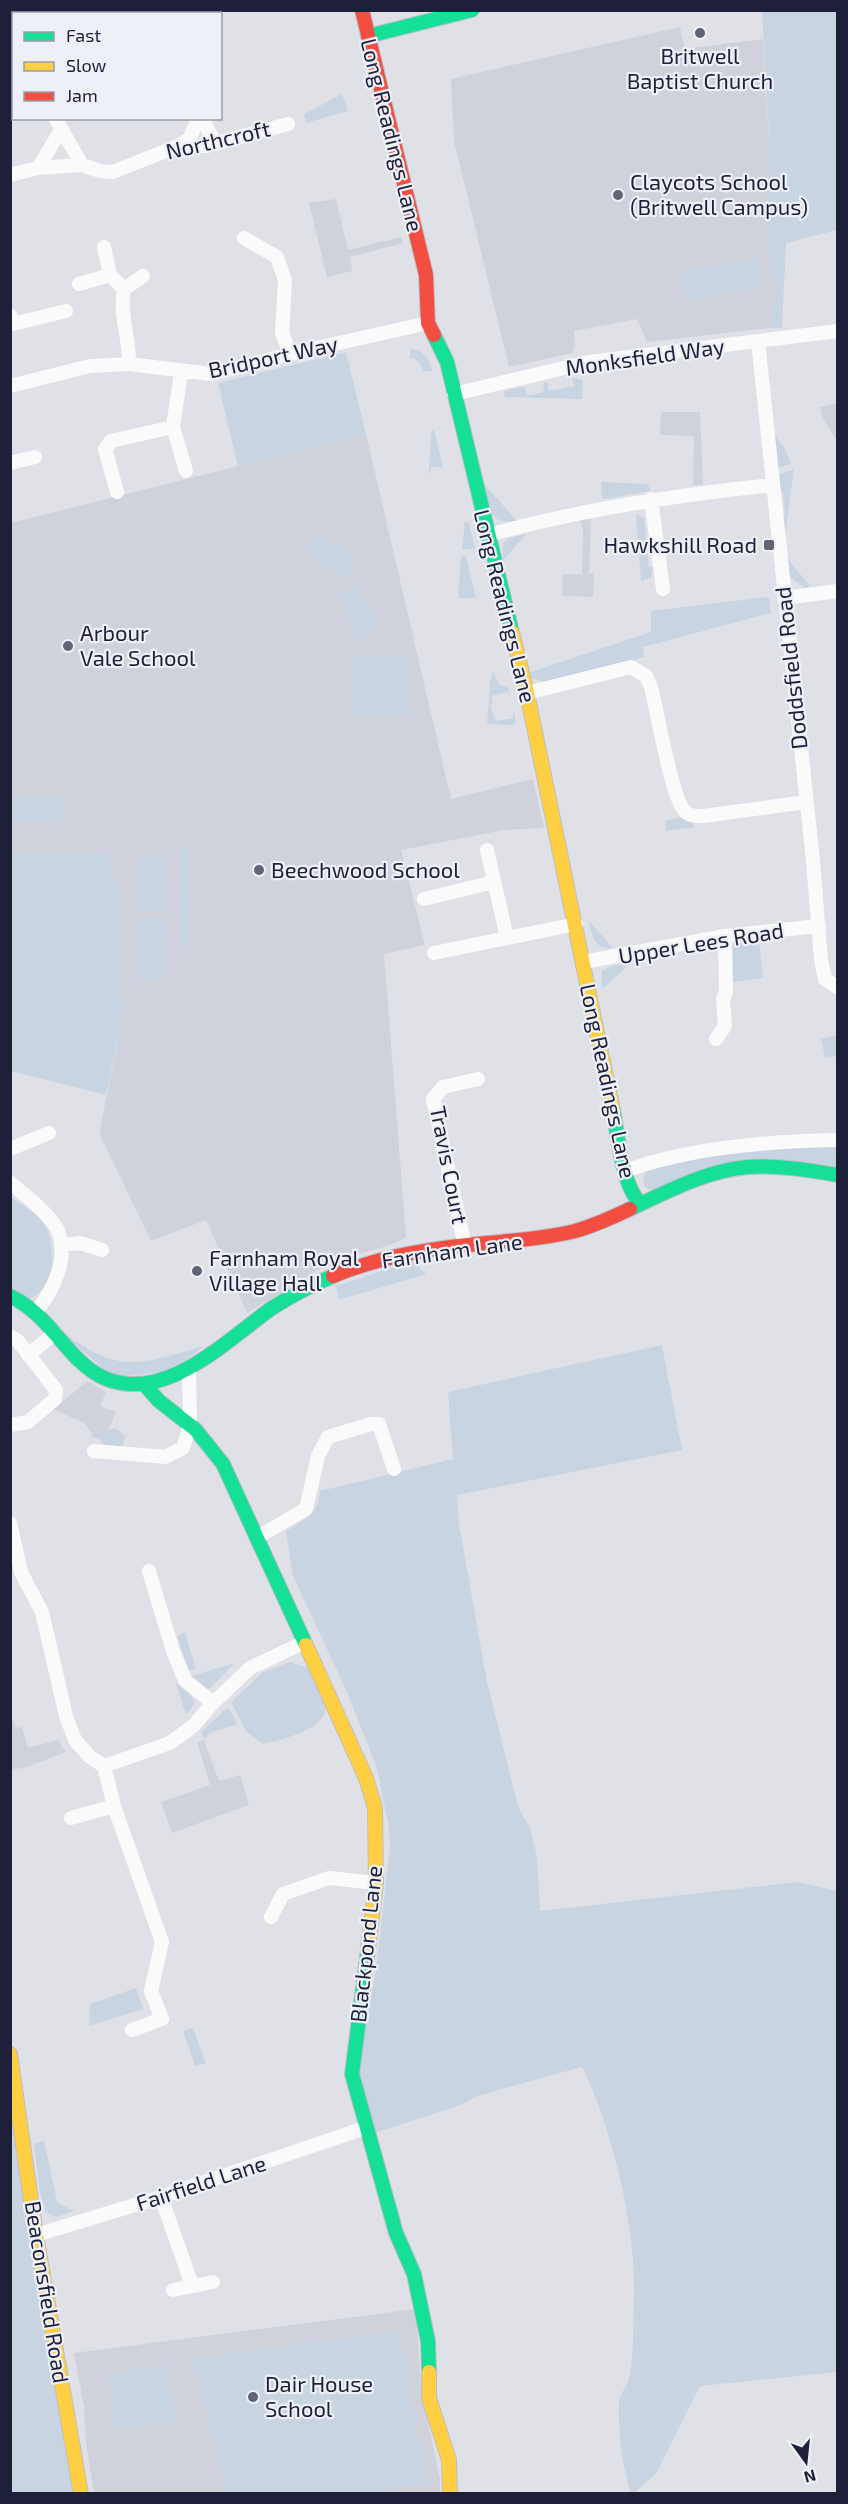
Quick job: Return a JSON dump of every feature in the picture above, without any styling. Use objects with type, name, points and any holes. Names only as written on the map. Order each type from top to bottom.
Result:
[{"type":"street","name":"Long Readings Lane","points":[[362,10],[426,275],[428,323],[447,362],[527,693],[625,1171],[633,1196],[640,1203]]},
{"type":"street","points":[[368,36],[472,10]]},
{"type":"street","points":[[178,146],[189,139],[200,120]]},
{"type":"street","points":[[202,120],[214,143]]},
{"type":"street","points":[[58,124],[82,165]]},
{"type":"street","points":[[38,168],[58,124]]},
{"type":"street","name":"Northcroft","points":[[10,175],[38,168],[82,165],[100,171],[113,172],[178,146],[205,146],[288,124]]},
{"type":"street","points":[[244,238],[254,250],[277,257],[285,280],[282,333],[290,354]]},
{"type":"street","points":[[104,247],[110,275],[124,289]]},
{"type":"street","points":[[79,284],[110,275]]},
{"type":"street","points":[[129,364],[129,341],[122,302],[124,289],[143,276]]},
{"type":"street","points":[[10,315],[13,324],[66,311]]},
{"type":"street","name":"Bridport Way","points":[[10,386],[90,366],[129,364],[211,374],[428,323]]},
{"type":"street","name":"Monksfield Way","points":[[454,394],[589,362],[837,331]]},
{"type":"street","name":"Doddsfield Road","points":[[758,341],[821,960],[825,979],[837,988]]},
{"type":"street","points":[[182,372],[173,427],[186,471]]},
{"type":"street","points":[[117,492],[105,449],[111,441],[173,427]]},
{"type":"street","points":[[10,463],[35,457]]},
{"type":"street","points":[[488,535],[590,510],[772,485]]},
{"type":"street","points":[[651,500],[663,589]]},
{"type":"street","points":[[783,598],[837,591]]},
{"type":"street","points":[[527,693],[631,667],[646,676],[651,687],[675,789],[682,808],[690,816],[806,802]]},
{"type":"street","points":[[487,850],[507,938]]},
{"type":"street","points":[[424,900],[494,882]]},
{"type":"street","points":[[434,953],[576,924]]},
{"type":"street","name":"Upper Lees Road","points":[[583,962],[725,936],[819,926]]},
{"type":"street","points":[[716,1039],[725,1026],[723,999],[726,992],[725,936]]},
{"type":"street","name":"Travis Court","points":[[465,1246],[433,1099],[443,1087],[478,1079]]},
{"type":"street","points":[[10,1149],[49,1133]]},
{"type":"street","points":[[625,1171],[651,1162],[734,1147],[837,1140]]},
{"type":"street","name":"Farnham Lane","points":[[10,1296],[21,1300],[36,1311],[91,1372],[118,1383],[144,1384],[189,1368],[214,1353],[273,1308],[320,1281],[386,1258],[465,1246],[538,1239],[585,1228],[698,1178],[735,1169],[796,1169],[837,1174]]},
{"type":"street","points":[[10,1182],[48,1217],[57,1230],[61,1245],[59,1270],[50,1291],[36,1311]]},
{"type":"street","points":[[61,1245],[80,1243],[102,1250]]},
{"type":"street","points":[[28,1355],[54,1333]]},
{"type":"street","points":[[10,1336],[18,1341],[56,1390],[56,1399],[28,1422],[10,1425]]},
{"type":"street","points":[[94,1451],[165,1457],[183,1448],[190,1425],[189,1368]]},
{"type":"street","name":"Blackpond Lane","points":[[144,1384],[149,1394],[190,1425],[224,1464],[366,1778],[375,1808],[375,1883],[352,2074],[396,2233],[414,2274],[428,2341],[429,2398],[449,2460],[450,2493]]},
{"type":"street","points":[[258,1537],[306,1509],[318,1456],[328,1437],[371,1424],[379,1424],[394,1469]]},
{"type":"street","points":[[10,1523],[21,1572],[42,1611],[64,1707],[75,1740],[90,1757],[104,1766],[114,1806],[162,1942],[151,1991],[162,2019],[132,2030]]},
{"type":"street","points":[[149,1571],[173,1651],[185,1680],[213,1703]]},
{"type":"street","points":[[104,1766],[170,1743],[193,1726],[213,1703],[250,1668],[305,1642]]},
{"type":"street","points":[[71,1818],[114,1806]]},
{"type":"street","points":[[271,1917],[283,1894],[329,1878],[375,1883]]},
{"type":"street","name":"Beaconsfield Road","points":[[10,2054],[36,2235],[81,2493]]},
{"type":"street","name":"Fairfield Lane","points":[[36,2235],[161,2197],[366,2128]]},
{"type":"street","points":[[161,2197],[192,2285]]},
{"type":"street","points":[[173,2290],[213,2282]]},
{"type":"shaded area","points":[[762,11],[837,11],[837,230],[786,243],[782,328],[771,328],[773,294],[768,202],[772,188]]},
{"type":"shaded area","name":"Claycots School (Britwell Campus)","points":[[680,27],[685,49],[763,39],[772,188],[768,202],[773,294],[771,328],[647,342],[637,319],[574,331],[575,346],[572,353],[509,367],[454,141],[451,79]]},
{"type":"shaded area","points":[[342,94],[348,111],[306,123],[304,114]]},
{"type":"shaded area","points":[[336,199],[348,250],[401,237],[403,243],[350,257],[352,271],[327,277],[309,203]]},
{"type":"shaded area","points":[[758,258],[761,287],[686,300],[681,272]]},
{"type":"shaded area","points":[[411,349],[420,350],[429,361],[432,371],[422,371],[422,366],[414,358],[410,359]]},
{"type":"shaded area","points":[[346,352],[366,434],[238,466],[218,383]]},
{"type":"shaded area","points":[[572,378],[583,380],[582,399],[504,397],[505,391],[524,387],[527,396],[544,392],[543,383],[547,382],[549,391],[574,386]]},
{"type":"shaded area","points":[[837,403],[837,441],[822,416],[820,407]]},
{"type":"shaded area","points":[[661,412],[700,412],[703,485],[693,485],[694,436],[660,435]]},
{"type":"shaded area","points":[[770,426],[786,451],[791,464],[772,470]]},
{"type":"shaded area","points":[[434,430],[443,467],[431,467],[431,473],[429,473],[431,431]]},
{"type":"shaded area","name":"Beechwood School","points":[[366,434],[451,799],[533,779],[544,828],[504,830],[401,850],[425,945],[384,954],[406,1238],[387,1246],[331,1262],[247,1313],[206,1220],[151,1241],[101,1137],[100,1129],[124,1010],[44,854],[11,851],[10,523]]},
{"type":"shaded area","points":[[794,469],[784,543],[776,518],[785,514],[783,491],[773,492],[772,477]]},
{"type":"shaded area","points":[[601,482],[648,484],[650,491],[604,499]]},
{"type":"shaded area","points":[[485,485],[517,521],[501,521],[492,514]]},
{"type":"shaded area","points":[[636,514],[644,518],[649,567],[653,567],[651,578],[641,581]]},
{"type":"shaded area","points":[[591,517],[589,573],[594,573],[593,597],[562,596],[563,574],[582,574],[583,530],[580,520]]},
{"type":"shaded area","points":[[465,521],[469,523],[475,549],[462,549]]},
{"type":"shaded area","points":[[318,532],[358,559],[344,579],[305,551]]},
{"type":"shaded area","points":[[526,534],[503,561],[503,543],[509,538]]},
{"type":"shaded area","points":[[461,556],[466,556],[476,598],[458,598]]},
{"type":"shaded area","points":[[785,559],[788,559],[810,586],[805,588],[787,575]]},
{"type":"shaded area","points":[[358,586],[380,630],[358,641],[337,596]]},
{"type":"shaded area","points":[[769,597],[771,613],[643,647],[644,657],[547,683],[532,678],[528,673],[651,632],[651,611]]},
{"type":"shaded area","points":[[354,657],[411,657],[410,715],[354,715]]},
{"type":"shaded area","points":[[493,671],[500,686],[507,686],[511,699],[507,692],[491,696],[493,702],[490,706],[496,721],[513,718],[513,710],[516,722],[514,725],[487,724]]},
{"type":"shaded area","points":[[11,797],[62,797],[62,822],[11,822]]},
{"type":"shaded area","points":[[681,817],[693,821],[694,827],[666,831],[665,821]]},
{"type":"shaded area","points":[[178,847],[189,847],[191,946],[180,946]]},
{"type":"shaded area","points":[[11,851],[107,854],[117,886],[124,1010],[106,1095],[11,1071]]},
{"type":"shaded area","points":[[139,857],[164,857],[163,912],[138,911]]},
{"type":"shaded area","points":[[137,918],[164,918],[163,980],[136,980]]},
{"type":"shaded area","points":[[588,920],[613,948],[602,947],[598,944]]},
{"type":"shaded area","points":[[759,941],[763,978],[733,982],[728,975],[727,944]]},
{"type":"shaded area","points":[[631,963],[602,989],[602,971],[612,966]]},
{"type":"shaded area","points":[[837,1035],[837,1056],[825,1058],[821,1039]]},
{"type":"shaded area","points":[[837,1144],[837,1167],[822,1164],[651,1190],[645,1187],[643,1178],[647,1170],[723,1153]]},
{"type":"shaded area","points":[[11,1197],[34,1213],[44,1224],[53,1254],[52,1266],[45,1286],[29,1299],[11,1288]]},
{"type":"shaded area","points":[[413,1261],[426,1274],[339,1300],[336,1286]]},
{"type":"shaded area","points":[[51,1323],[91,1351],[123,1362],[157,1359],[204,1346],[181,1362],[160,1371],[110,1375]]},
{"type":"shaded area","points":[[662,1345],[682,1450],[457,1495],[459,1524],[487,1682],[518,1807],[530,1828],[537,1857],[540,1911],[798,1882],[837,1891],[837,2372],[700,2386],[656,2474],[634,2493],[631,2493],[620,2438],[619,2400],[629,2378],[633,2350],[632,2244],[613,2150],[604,2120],[582,2067],[480,2095],[458,2106],[374,2133],[358,2065],[375,1976],[390,1849],[389,1828],[377,1768],[347,1692],[293,1576],[286,1531],[309,1516],[317,1505],[320,1491],[453,1459],[448,1392]]},
{"type":"shaded area","points":[[88,1381],[106,1392],[100,1406],[116,1412],[109,1429],[98,1435],[98,1438],[91,1437],[92,1433],[84,1423],[53,1409]]},
{"type":"shaded area","points":[[116,1428],[125,1436],[122,1449],[105,1446],[98,1438],[98,1435]]},
{"type":"shaded area","points":[[185,1632],[196,1669],[189,1671],[178,1639],[179,1635]]},
{"type":"shaded area","points":[[290,1662],[309,1668],[324,1699],[325,1712],[320,1720],[303,1732],[263,1744],[246,1731],[231,1702],[263,1672]]},
{"type":"shaded area","points":[[235,1663],[209,1689],[200,1689],[188,1677]]},
{"type":"shaded area","points":[[176,1683],[191,1696],[195,1703],[186,1715]]},
{"type":"shaded area","points":[[228,1707],[237,1724],[210,1733],[204,1740],[202,1731]]},
{"type":"shaded area","points":[[13,1720],[16,1728],[22,1727],[28,1748],[58,1740],[66,1752],[24,1768],[11,1769],[11,1721]]},
{"type":"shaded area","points":[[204,1740],[219,1781],[240,1775],[249,1805],[172,1833],[161,1802],[210,1785],[197,1742]]},
{"type":"shaded area","points":[[136,1988],[143,2009],[89,2026],[90,2004]]},
{"type":"shaded area","points":[[193,2028],[206,2063],[195,2066],[183,2031]]},
{"type":"shaded area","points":[[10,2100],[77,2493],[11,2493]]},
{"type":"shaded area","points":[[44,2140],[57,2202],[74,2211],[56,2217],[45,2211],[40,2193],[34,2144]]},
{"type":"shaded area","name":"Dair House School","points":[[416,2309],[421,2387],[440,2479],[440,2493],[94,2493],[86,2443],[84,2407],[74,2353]]},
{"type":"shaded area","points":[[399,2331],[427,2483],[357,2494],[227,2493],[192,2358]]},
{"type":"shaded area","points":[[168,2365],[175,2422],[115,2430],[108,2372]]},
{"type":"traffic: fast","points":[[368,36],[472,10]]},
{"type":"traffic: fast","points":[[434,335],[447,362],[512,632]]},
{"type":"traffic: fast","points":[[613,1110],[625,1173],[640,1203]]},
{"type":"traffic: fast","points":[[630,1209],[687,1183],[731,1169],[770,1167],[838,1175]]},
{"type":"traffic: fast","points":[[10,1296],[25,1304],[37,1315],[89,1369],[102,1377],[125,1384],[148,1383],[171,1376],[193,1365],[215,1352],[272,1308],[333,1276]]},
{"type":"traffic: fast","points":[[144,1384],[159,1401],[195,1429],[223,1464],[306,1645]]},
{"type":"traffic: fast","points":[[368,1949],[352,2074],[396,2233],[414,2274],[428,2341],[429,2372]]},
{"type":"traffic: slow","points":[[512,632],[527,693],[613,1110]]},
{"type":"traffic: slow","points":[[306,1645],[366,1778],[375,1808],[376,1883],[368,1949]]},
{"type":"traffic: slow","points":[[10,2054],[36,2235],[81,2494]]},
{"type":"traffic: slow","points":[[429,2372],[429,2398],[449,2460],[450,2494]]},
{"type":"traffic: jam","points":[[362,10],[426,275],[428,323],[434,335]]},
{"type":"traffic: jam","points":[[333,1276],[366,1264],[416,1252],[562,1234],[596,1224],[630,1209]]},
{"type":"place","name":"Britwell Baptist Church","points":[[700,33]]},
{"type":"place","name":"Claycots School (Britwell Campus)","points":[[618,195]]},
{"type":"place","name":"Hawkshill Road","points":[[769,545]]},
{"type":"place","name":"Arbour Vale School","points":[[68,646]]},
{"type":"place","name":"Beechwood School","points":[[259,870]]},
{"type":"place","name":"Farnham Royal Village Hall","points":[[197,1271]]},
{"type":"place","name":"Dair House School","points":[[253,2397]]}]
